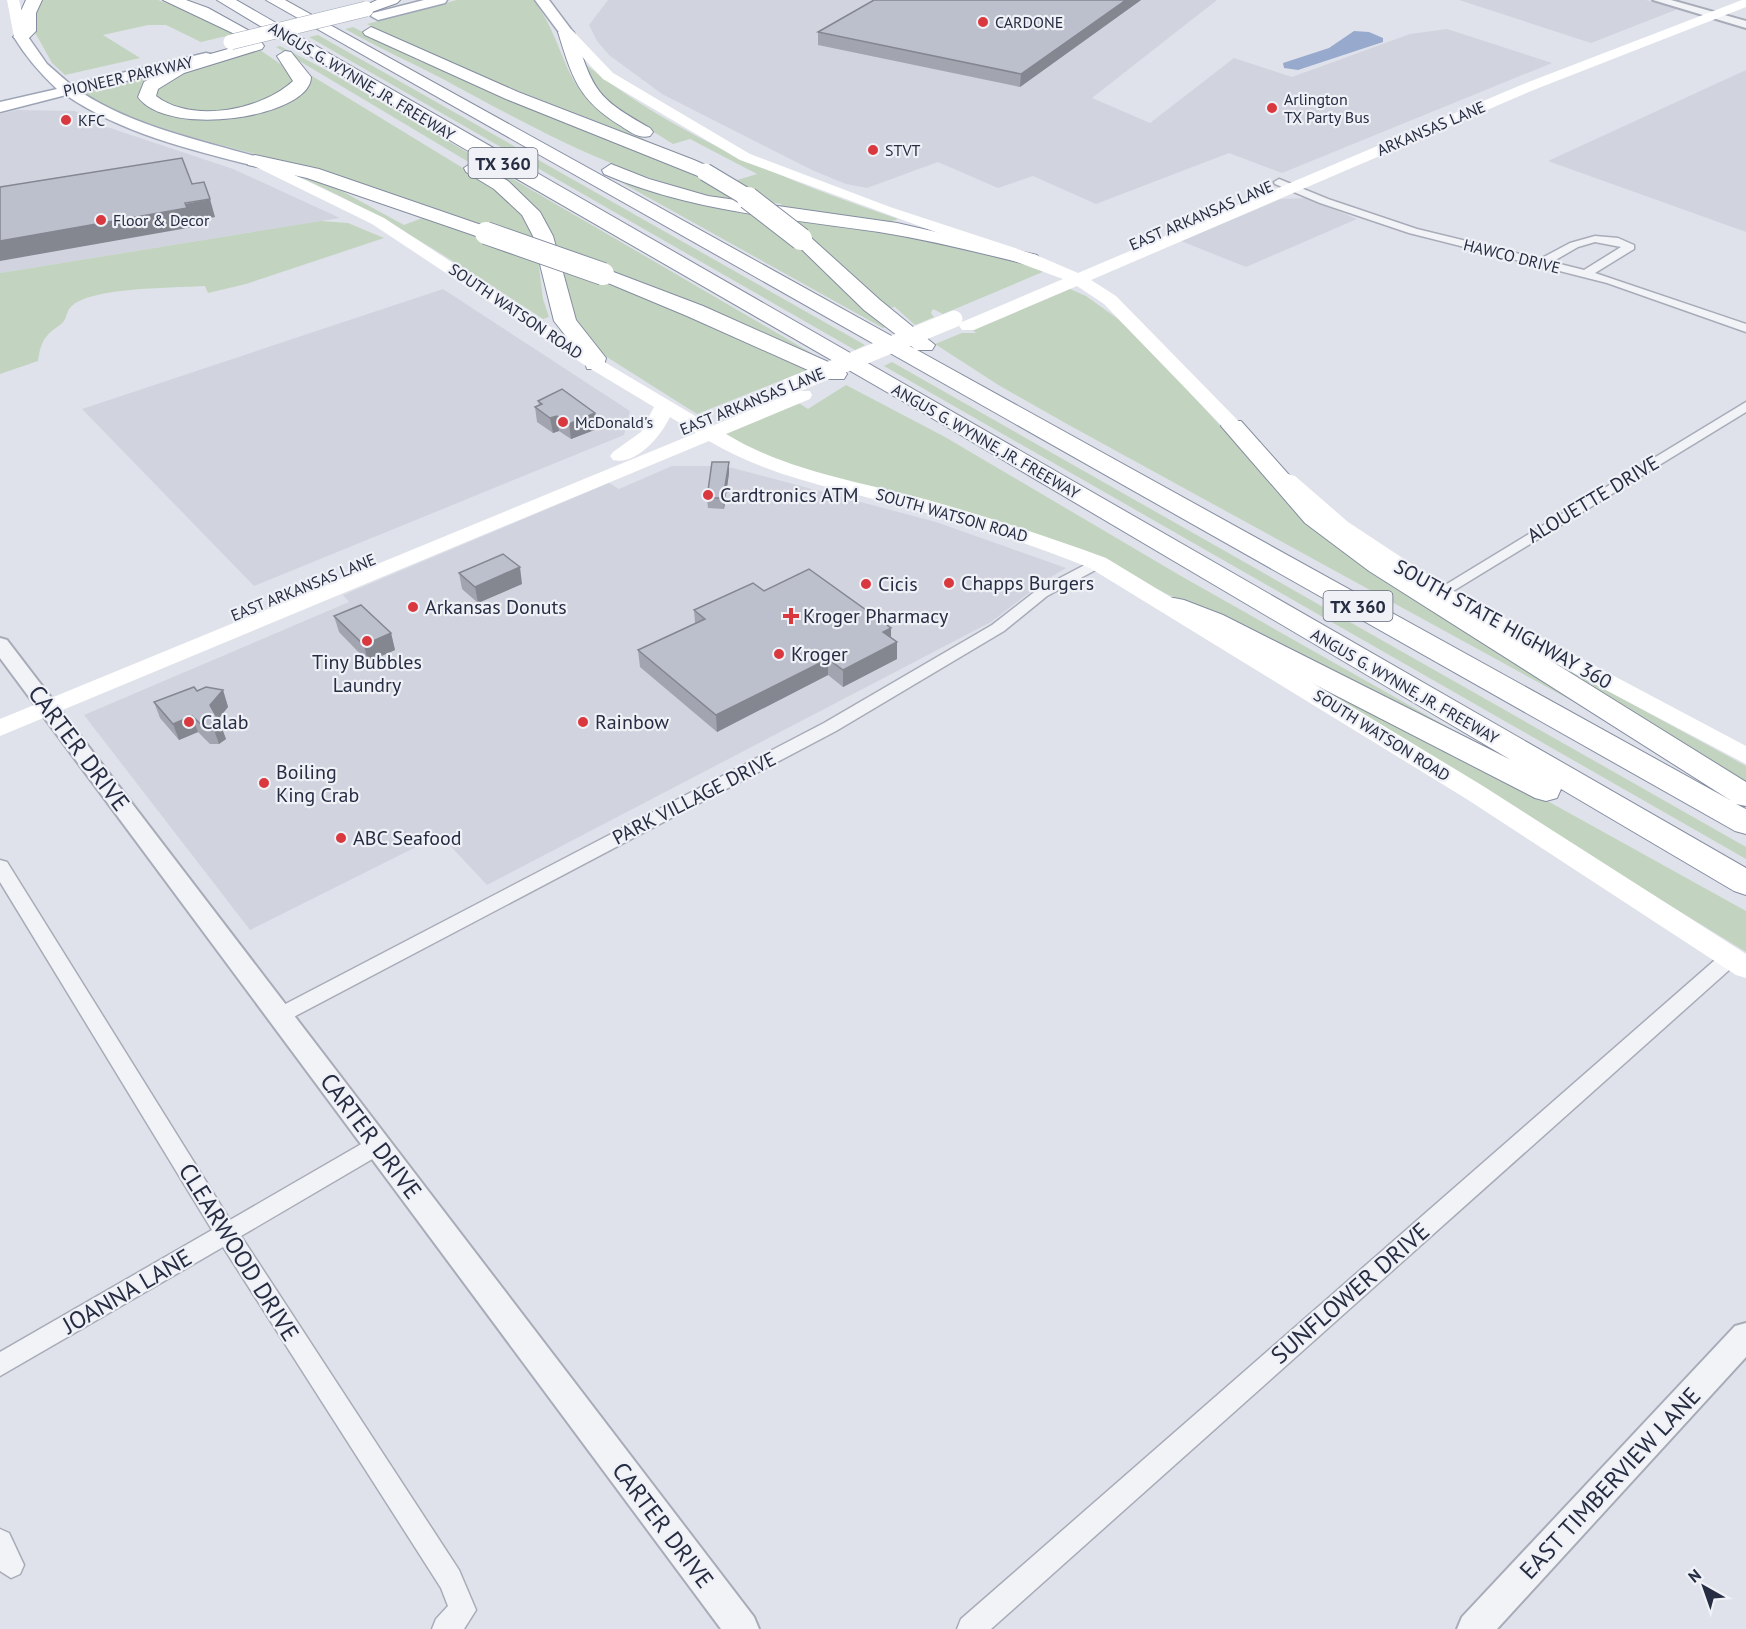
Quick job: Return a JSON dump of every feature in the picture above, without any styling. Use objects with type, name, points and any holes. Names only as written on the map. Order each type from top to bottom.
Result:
[{"type":"highway","points":[[21,37],[28,31],[28,13],[34,0]]},
{"type":"highway","points":[[171,0],[212,16],[285,56],[501,185],[530,212],[543,236],[565,321],[595,358],[595,364]]},
{"type":"highway","name":"ANGUS G. WYNNE, JR. FREEWAY","points":[[225,0],[464,141],[1078,494],[1746,883]]},
{"type":"highway","name":"ANGUS G. WYNNE, JR. FREEWAY","points":[[274,0],[1746,823]]},
{"type":"highway","points":[[372,12],[392,0]]},
{"type":"highway","points":[[315,3],[426,58],[705,172],[749,198],[801,240],[872,305],[957,370],[970,389]]},
{"type":"highway","points":[[566,32],[584,84],[590,93],[615,116],[691,160],[705,172]]},
{"type":"highway","points":[[242,45],[165,75],[150,86],[147,97],[158,106],[170,111],[194,114],[211,115],[262,107],[287,96],[302,82],[302,76],[286,61],[285,56]]},
{"type":"highway","points":[[447,97],[469,100],[636,182],[683,196],[730,206],[930,235],[1030,259]]},
{"type":"highway","points":[[255,161],[312,173],[603,274],[808,361],[882,397],[1035,482],[1078,494]]},
{"type":"highway","points":[[1233,426],[1314,518],[1377,565],[1746,796]]},
{"type":"highway","points":[[1174,606],[1213,621],[1470,752],[1746,900]]},
{"type":"main road","name":"SOUTH WATSON ROAD","points":[[13,0],[21,37],[37,70],[102,110],[136,124],[255,161],[378,221],[595,364],[745,454],[810,476],[922,505],[1033,538],[1098,562],[1174,606],[1474,792],[1738,963]]},
{"type":"main road","points":[[242,45],[372,12],[404,0]]},
{"type":"main road","points":[[242,45],[372,12],[440,0]]},
{"type":"main road","points":[[542,0],[566,32],[608,76],[745,157],[884,210],[1030,259],[1073,276]]},
{"type":"main road","name":"ARKANSAS LANE","points":[[1285,184],[1711,12],[1732,0]]},
{"type":"main road","name":"ARKANSAS LANE","points":[[1435,113],[1711,12],[1746,3]]},
{"type":"main road","name":"PIONEER PARKWAY","points":[[3,99],[242,45]]},
{"type":"main road","points":[[3,99],[65,103],[102,110]]},
{"type":"main road","name":"EAST ARKANSAS LANE","points":[[0,728],[44,701],[620,456],[702,429],[1073,276],[1285,184],[1435,113]]},
{"type":"main road","points":[[1030,259],[1079,261],[1115,257]]},
{"type":"main road","points":[[1110,300],[1102,287],[1102,281],[1115,257]]},
{"type":"main road","name":"SOUTH STATE HIGHWAY 360","points":[[1073,276],[1110,300],[1268,463],[1341,526],[1440,593],[1746,756]]},
{"type":"main road","points":[[620,456],[652,435],[659,424],[664,406]]},
{"type":"main road","name":"EAST ARKANSAS LANE","points":[[0,711],[44,701],[644,461],[702,429]]},
{"type":"main road","points":[[644,461],[698,450],[745,454]]},
{"type":"street","points":[[1659,0],[1746,20]]},
{"type":"street","points":[[1677,0],[1746,25]]},
{"type":"street","name":"HAWCO DRIVE","points":[[1285,184],[1413,231],[1646,291],[1746,328]]},
{"type":"street","points":[[1542,263],[1584,240],[1597,237],[1630,247],[1602,262],[1586,274]]},
{"type":"street","name":"ALOUETTE DRIVE","points":[[1440,593],[1746,406]]},
{"type":"street","name":"PARK VILLAGE DRIVE","points":[[279,1016],[819,732],[998,628],[1042,594],[1098,562]]},
{"type":"street","name":"CARTER DRIVE","points":[[0,644],[742,1629]]},
{"type":"street","name":"CLEARWOOD DRIVE","points":[[0,867],[8,896],[450,1579],[454,1620]]},
{"type":"street","name":"SUNFLOWER DRIVE","points":[[971,1629],[1738,963]]},
{"type":"street","name":"JOANNA LANE","points":[[0,1365],[378,1145]]},
{"type":"street","name":"EAST TIMBERVIEW LANE","points":[[1474,1629],[1746,1336]]},
{"type":"shaded area","points":[[608,0],[1217,0],[1092,98],[1150,123],[1234,58],[1292,77],[1410,34],[1447,29],[1552,63],[1282,173],[1229,153],[1096,204],[1033,176],[998,188],[938,162],[867,188],[846,184],[812,170],[662,94],[609,55],[597,41],[589,25]]},
{"type":"shaded area","points":[[1459,0],[1646,0],[1678,9],[1591,43]]},
{"type":"shaded area","points":[[1746,70],[1746,232],[1548,161]]},
{"type":"shaded area","points":[[17,110],[75,111],[101,125],[233,169],[340,218],[0,273],[0,114]]},
{"type":"shaded area","points":[[1308,198],[1357,219],[1246,267],[1181,241],[1281,199]]},
{"type":"shaded area","points":[[443,289],[630,411],[624,435],[254,586],[82,409]]},
{"type":"shaded area","points":[[672,466],[725,466],[936,522],[1066,568],[1043,582],[991,622],[487,885],[440,835],[250,930],[84,715],[349,602],[343,595],[609,483],[619,489]]},
{"type":"green space","points":[[39,0],[158,0],[197,14],[235,34],[201,42],[166,25],[148,25],[103,35],[140,58],[65,75],[52,63],[32,27]]},
{"type":"green space","points":[[457,0],[533,0],[546,19],[573,79],[588,99],[606,115],[647,141],[441,61],[367,24]]},
{"type":"green space","points":[[353,27],[417,60],[671,160],[746,204],[665,183],[589,154],[345,29]]},
{"type":"green space","points":[[318,35],[865,345],[855,350],[309,37]]},
{"type":"green space","points":[[280,46],[326,70],[813,354],[808,356],[553,252],[512,188],[276,47]]},
{"type":"green space","points":[[260,50],[292,72],[294,85],[273,98],[248,107],[209,113],[181,109],[155,101],[156,83],[167,76]]},
{"type":"green space","points":[[585,64],[658,114],[696,136],[775,173],[898,219],[890,222],[777,209],[782,204],[768,202],[734,181],[757,174],[690,139],[673,144],[614,107],[594,88]]},
{"type":"green space","points":[[161,72],[140,96],[148,106],[165,113],[247,112],[312,76],[499,190],[525,218],[539,247],[335,177],[161,128],[105,106],[78,92]]},
{"type":"green space","points":[[282,169],[354,190],[538,259],[543,299],[549,317],[543,319],[416,238]],"holes":[[[327,183],[422,218],[404,225]]]},
{"type":"green space","points":[[608,175],[762,214],[890,326],[883,328]]},
{"type":"green space","points":[[798,219],[964,244],[1045,271],[943,314],[933,309],[931,313],[934,317],[915,325],[895,307],[888,308],[795,223]]},
{"type":"green space","points":[[321,221],[348,223],[384,238],[246,284],[208,293],[205,286],[155,288],[116,292],[84,299],[71,307],[63,322],[46,337],[38,361],[0,374],[0,273]]},
{"type":"green space","points":[[558,266],[651,300],[812,368],[697,414],[591,347],[577,331]]},
{"type":"green space","points":[[1068,288],[1086,296],[1118,319],[1174,375],[1276,487],[1598,715],[1067,424],[1000,386],[935,344],[962,333],[976,333],[970,328]]},
{"type":"green space","points":[[892,362],[1746,847],[1746,859],[884,366]]},
{"type":"green space","points":[[846,385],[945,437],[1181,576],[1467,738],[1280,650],[1082,552],[810,471],[760,453],[721,434],[797,402],[808,409]]},
{"type":"green space","points":[[1494,629],[1746,766],[1746,790]]},
{"type":"green space","points":[[1256,651],[1457,751],[1746,911],[1746,952]]},
{"type":"water","points":[[1354,31],[1369,32],[1383,38],[1383,42],[1298,70],[1284,68],[1283,63],[1329,48]]},
{"type":"building","name":"CARDONE","points":[[874,0],[1126,0],[1021,74],[818,32]]},
{"type":"building","points":[[182,158],[192,184],[204,182],[210,199],[185,203],[187,208],[0,241],[0,187]]},
{"type":"building","points":[[562,389],[595,413],[569,424],[557,416],[550,418],[535,407],[542,404],[538,401]]},
{"type":"building","points":[[712,462],[729,462],[723,498],[707,498]]},
{"type":"building","points":[[503,554],[520,567],[475,587],[459,573]]},
{"type":"building","name":"Kroger","points":[[809,569],[891,628],[883,632],[897,642],[843,670],[828,659],[716,715],[638,650],[705,619],[694,610],[753,583],[764,591]]},
{"type":"building","points":[[361,605],[391,633],[364,645],[334,616]]},
{"type":"building","points":[[194,687],[197,691],[206,687],[223,690],[210,705],[220,723],[213,727],[204,727],[192,716],[173,724],[154,702]]},
{"type":"place","name":"CARDONE","points":[[983,22]]},
{"type":"place","name":"Arlington TX Party Bus","points":[[1272,108]]},
{"type":"place","name":"KFC","points":[[66,120]]},
{"type":"place","name":"STVT","points":[[873,150]]},
{"type":"place","name":"Floor & Decor","points":[[101,220]]},
{"type":"place","name":"McDonald's","points":[[563,422]]},
{"type":"place","name":"Cardtronics ATM","points":[[708,495]]},
{"type":"place","name":"Chapps Burgers","points":[[949,583]]},
{"type":"place","name":"Cicis","points":[[866,584]]},
{"type":"place","name":"Arkansas Donuts","points":[[413,607]]},
{"type":"place","name":"Kroger Pharmacy","points":[[791,616]]},
{"type":"place","name":"Tiny Bubbles Laundry","points":[[367,641]]},
{"type":"place","name":"Kroger","points":[[779,654]]},
{"type":"place","name":"Calab","points":[[189,722]]},
{"type":"place","name":"Rainbow","points":[[583,722]]},
{"type":"place","name":"Boiling King Crab","points":[[264,783]]},
{"type":"place","name":"ABC Seafood","points":[[341,838]]}]
